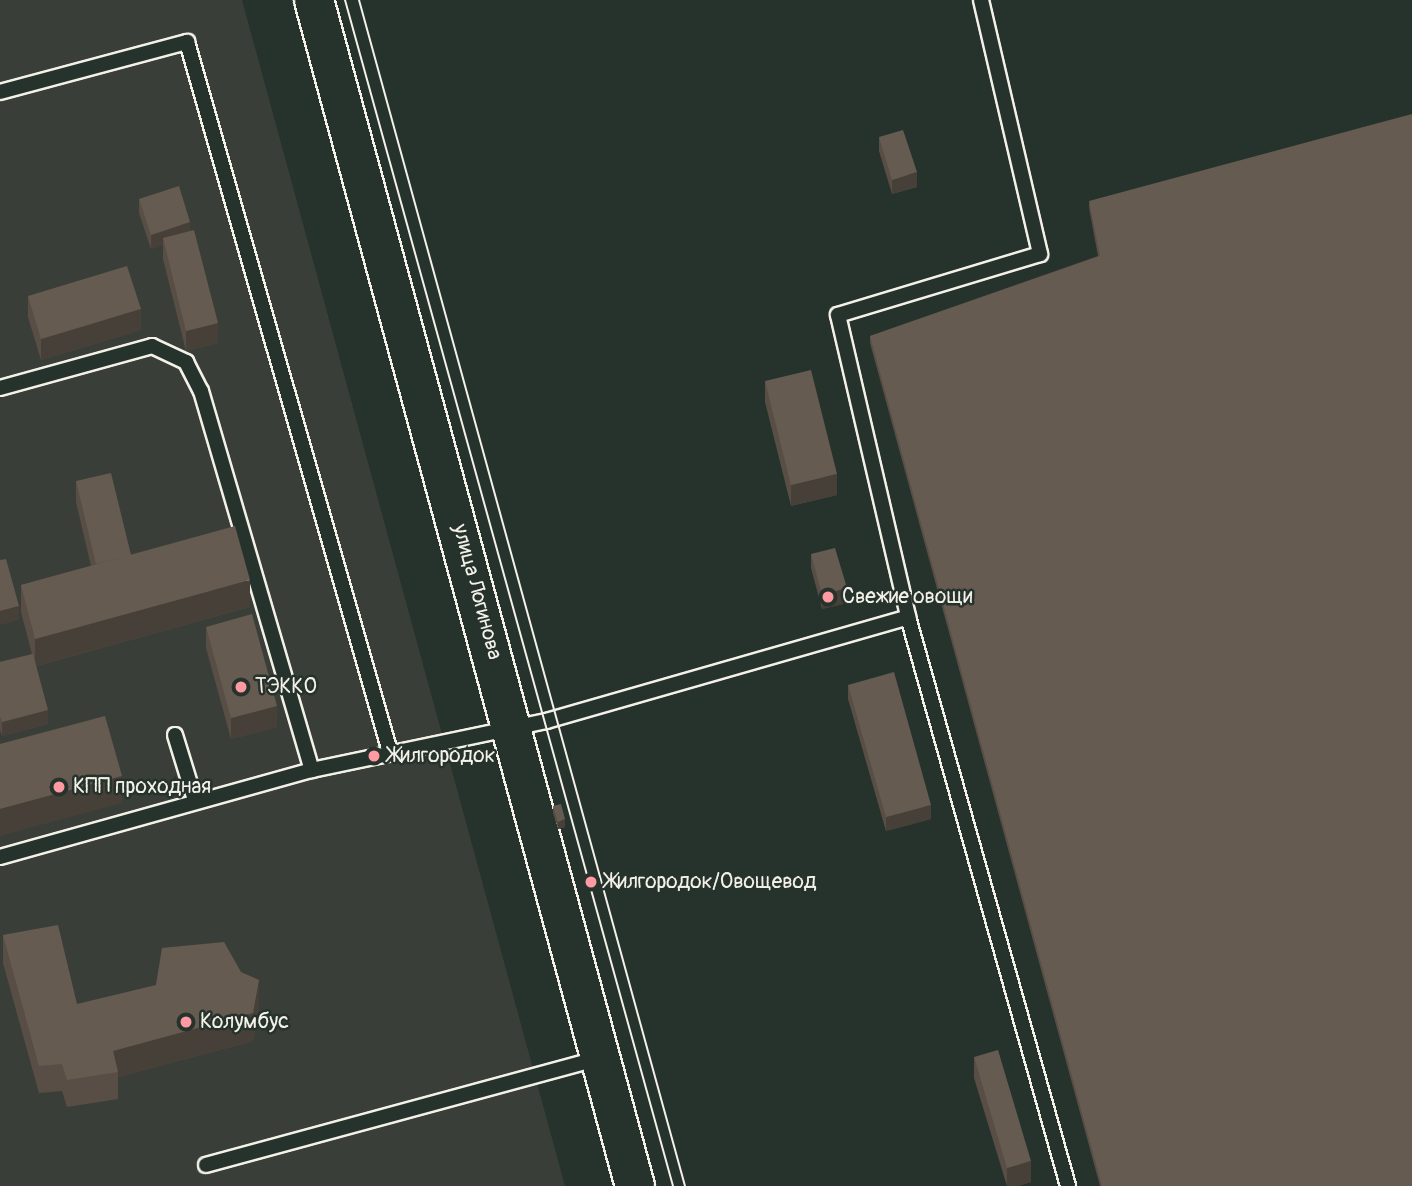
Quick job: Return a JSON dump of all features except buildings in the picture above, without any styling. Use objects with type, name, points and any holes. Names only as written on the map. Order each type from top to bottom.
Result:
[{"type":"street","name":"улица Логинова","points":[[314,0],[514,729],[635,1186]]},
{"type":"lane","points":[[981,0],[1040,254],[838,315],[908,617],[1068,1186]]},
{"type":"lane","points":[[0,92],[187,42],[390,752]]},
{"type":"lane","points":[[0,388],[152,346],[186,362],[201,391],[312,770]]},
{"type":"lane","points":[[0,857],[195,800],[312,770],[390,752],[514,729],[908,617]]},
{"type":"lane","points":[[175,735],[195,800]]},
{"type":"lane","points":[[206,1165],[600,1057]]},
{"type":"shaded area","points":[[0,0],[242,0],[565,1186],[0,1186]]},
{"type":"tram line","points":[[345,0],[673,1186]]},
{"type":"tram line","points":[[359,0],[685,1186]]},
{"type":"place","name":"Свежие овощи","points":[[828,597]]},
{"type":"place","name":"ТЭККО","points":[[241,687]]},
{"type":"place","name":"Жилгородок","points":[[374,756]]},
{"type":"place","name":"КПП проходная","points":[[59,787]]},
{"type":"place","name":"Жилгородок/Овощевод","points":[[591,882]]},
{"type":"place","name":"Колумбус","points":[[186,1022]]}]
